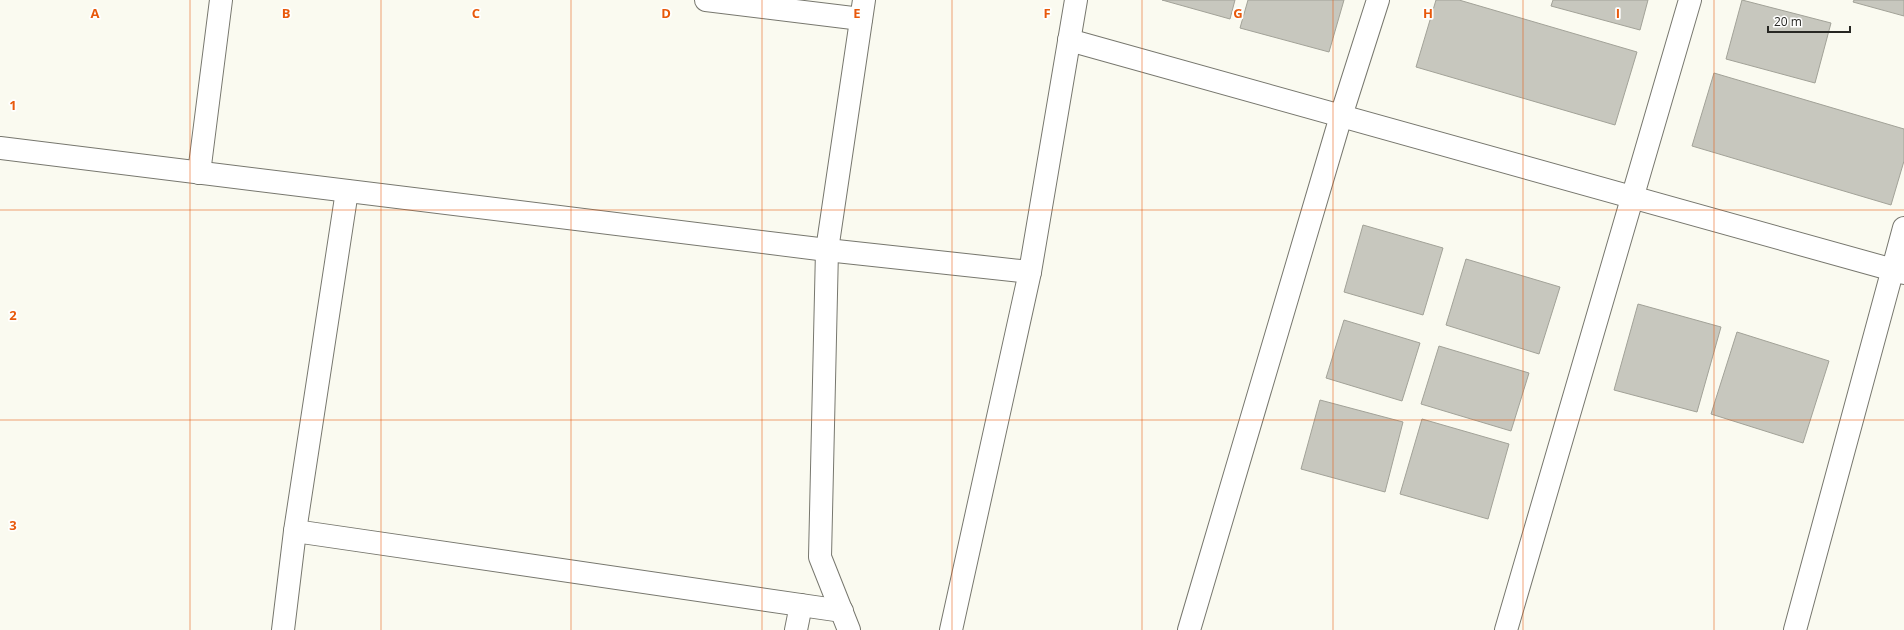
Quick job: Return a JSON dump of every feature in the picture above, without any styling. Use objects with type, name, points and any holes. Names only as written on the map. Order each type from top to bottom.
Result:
[{"type":"street","points":[[198,173],[221,0]]},
{"type":"street","points":[[706,0],[863,9],[827,250],[820,557],[846,620]]},
{"type":"street","points":[[951,630],[1030,272],[1076,0]]},
{"type":"street","points":[[1189,630],[1341,116],[1378,0]]},
{"type":"street","points":[[1506,630],[1690,0]]},
{"type":"street","points":[[1069,40],[1898,271]]},
{"type":"street","points":[[0,148],[827,250],[1030,272]]},
{"type":"street","points":[[283,630],[295,530],[348,191]]},
{"type":"street","points":[[1795,630],[1898,271],[1904,228]]},
{"type":"street","points":[[295,530],[801,605],[846,620]]},
{"type":"street","points":[[796,630],[801,605]]},
{"type":"building","points":[[1162,0],[1235,0],[1230,19]]},
{"type":"building","points":[[1248,0],[1344,0],[1329,52],[1240,28]]},
{"type":"building","points":[[1436,0],[1459,0],[1637,52],[1615,125],[1416,67]]},
{"type":"building","points":[[1553,0],[1648,0],[1640,30],[1551,6]]},
{"type":"building","points":[[1742,0],[1831,23],[1815,83],[1726,59]]},
{"type":"building","points":[[1854,0],[1904,0],[1904,16],[1853,2]]},
{"type":"building","points":[[1714,73],[1904,129],[1904,161],[1891,205],[1692,146]]},
{"type":"building","points":[[1363,225],[1443,248],[1423,315],[1344,292]]},
{"type":"building","points":[[1466,259],[1560,287],[1539,354],[1446,325]]},
{"type":"building","points":[[1638,304],[1721,327],[1697,412],[1614,390]]},
{"type":"building","points":[[1344,320],[1420,343],[1402,401],[1326,378]]},
{"type":"building","points":[[1737,332],[1829,361],[1803,443],[1711,414]]},
{"type":"building","points":[[1439,346],[1529,373],[1511,431],[1421,404]]},
{"type":"building","points":[[1320,400],[1403,422],[1385,492],[1301,469]]},
{"type":"building","points":[[1422,419],[1509,444],[1488,519],[1400,494]]}]
